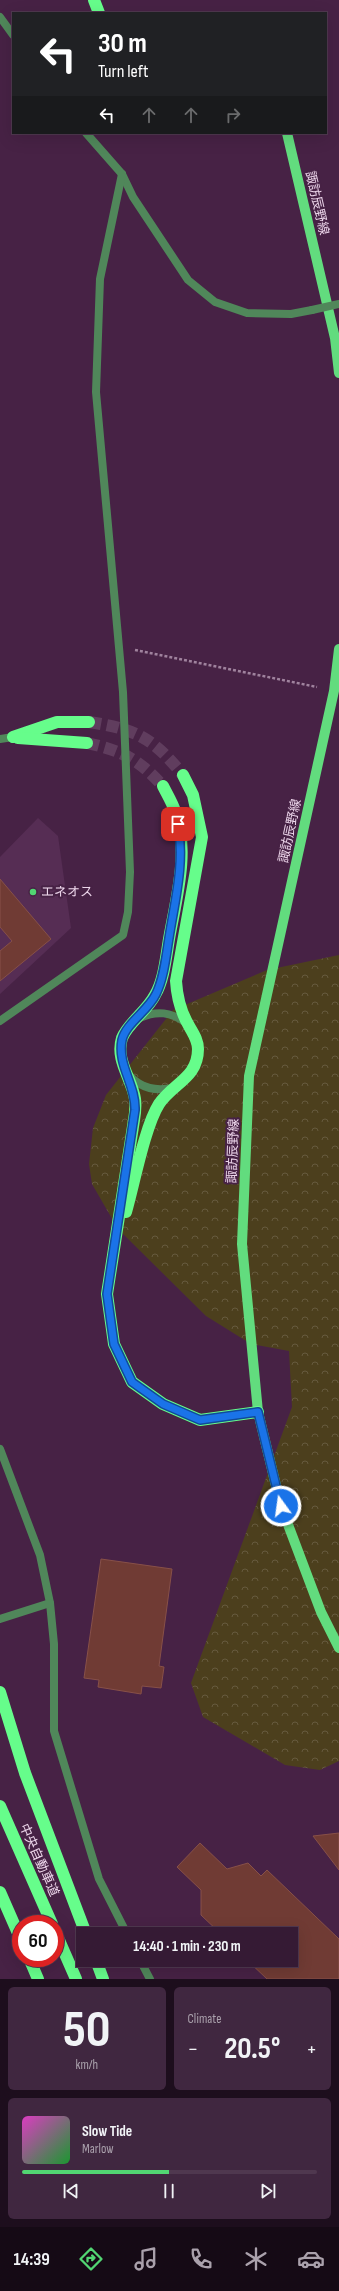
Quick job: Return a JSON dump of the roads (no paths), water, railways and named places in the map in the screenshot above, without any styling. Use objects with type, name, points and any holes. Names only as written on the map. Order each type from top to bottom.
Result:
[{"type":"highway","points":[[94,0],[99,12]]},
{"type":"highway","points":[[13,737],[57,722],[89,722]]},
{"type":"highway","points":[[13,737],[87,744]]},
{"type":"highway","points":[[110,1271],[151,1124],[159,1104],[173,1088],[184,1082],[192,1073],[197,1061],[198,1048],[195,1035],[187,1024],[177,999],[176,981],[202,837],[193,795],[183,775]]},
{"type":"highway","points":[[163,786],[176,811],[180,837],[181,865],[161,976],[156,995],[139,1018],[129,1027],[122,1038],[120,1050],[122,1062],[128,1074],[135,1100],[134,1120],[107,1294],[114,1344],[132,1382],[163,1404],[200,1420],[258,1412]]},
{"type":"highway","points":[[0,1692],[25,1774],[83,1927]]},
{"type":"highway","name":"中央自動車道","points":[[0,1806],[48,1915]]},
{"type":"highway","points":[[0,1892],[12,1919]]},
{"type":"highway","points":[[64,1952],[76,1979]]},
{"type":"highway","points":[[33,1967],[38,1979]]},
{"type":"highway","points":[[99,1967],[103,1979]]},
{"type":"main road","name":"諏訪辰野線","points":[[287,134],[335,338],[339,373]]},
{"type":"main road","name":"諏訪辰野線","points":[[339,649],[334,691],[249,1076],[242,1244],[258,1412],[281,1506],[321,1612],[339,1648]]},
{"type":"street","points":[[0,17],[12,34]]},
{"type":"street","points":[[87,134],[122,174],[133,197],[188,280],[215,302],[248,313],[291,314],[339,304]]},
{"type":"street","points":[[0,1021],[123,935],[128,912],[130,872],[123,692],[96,392],[100,279],[122,174]]},
{"type":"street","points":[[0,738],[13,737]]},
{"type":"street","points":[[139,1018],[151,1013],[164,1012],[177,1016],[187,1024]]},
{"type":"street","points":[[128,1074],[136,1083],[148,1088],[160,1090],[173,1088]]},
{"type":"street","points":[[0,1449],[40,1555],[50,1603],[54,1644],[54,1731],[99,1878],[124,1927]]},
{"type":"street","points":[[0,1620],[50,1603]]},
{"type":"street","points":[[144,1967],[150,1979]]},
{"type":"tunnel","points":[[89,722],[119,728],[142,737],[162,752],[183,775]]},
{"type":"tunnel","points":[[87,743],[111,749],[129,757],[146,769],[163,786]]},
{"type":"place","name":"エネオス","points":[[33,892]]}]
